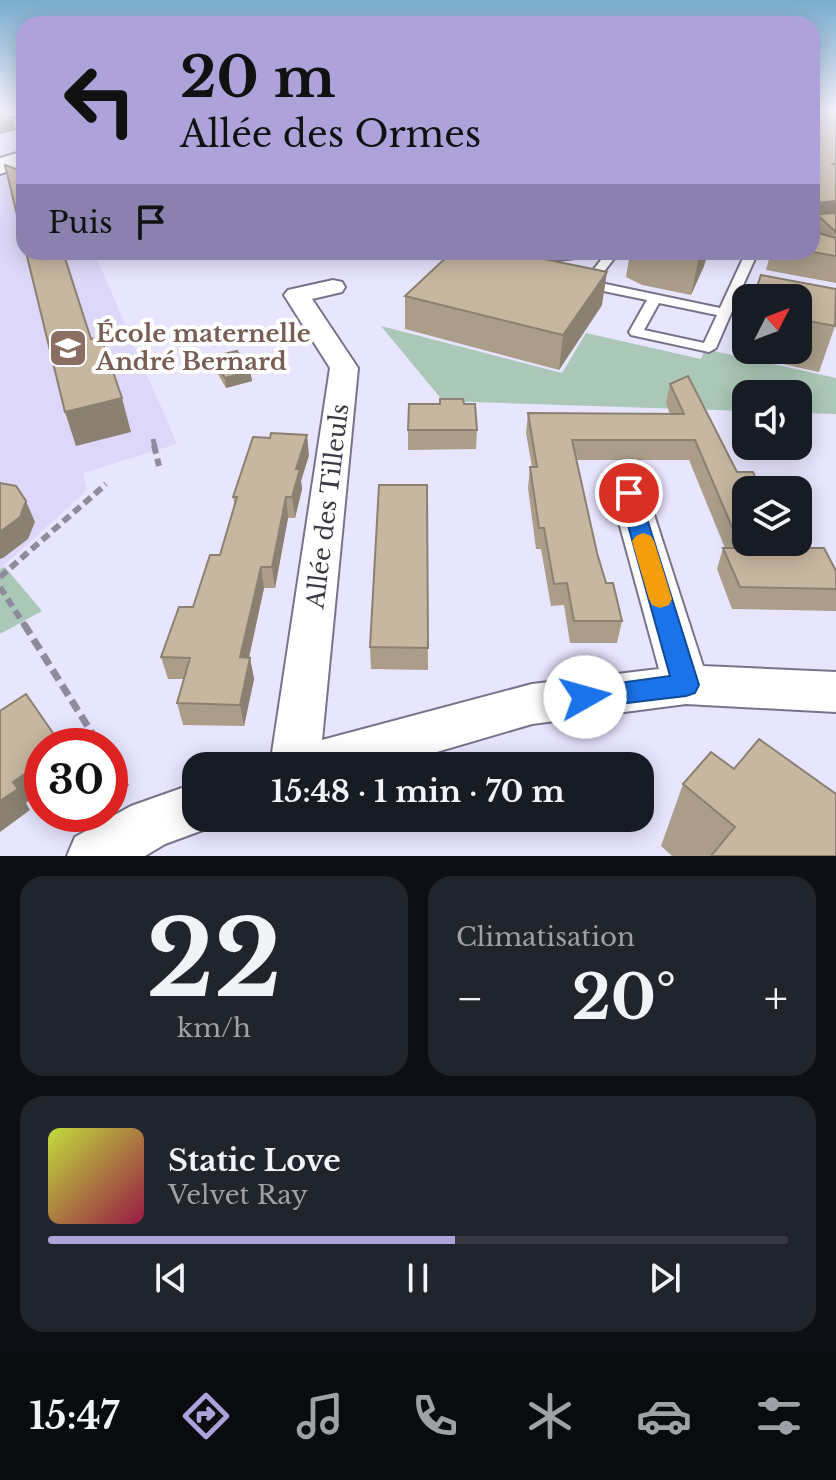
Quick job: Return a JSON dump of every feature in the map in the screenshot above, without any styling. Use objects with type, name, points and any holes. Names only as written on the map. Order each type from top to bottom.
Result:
[{"type":"street","name":"Allée des Tilleuls","points":[[297,752],[344,368],[297,295],[333,287]]},
{"type":"street","points":[[629,493],[686,685]]},
{"type":"street","points":[[361,752],[532,704],[686,685],[836,692]]},
{"type":"street","points":[[94,856],[150,824],[182,813]]},
{"type":"lane","points":[[512,261],[522,260]]},
{"type":"lane","points":[[607,260],[588,284],[732,309]]},
{"type":"lane","points":[[655,298],[636,332],[709,348],[749,260]]},
{"type":"lane","points":[[743,273],[758,276]]},
{"type":"path","points":[[153,439],[159,466]]},
{"type":"path","points":[[0,577],[106,484]]},
{"type":"path","points":[[0,587],[89,728]]},
{"type":"shaded area","name":"École maternelle André Bernard","points":[[16,168],[16,260],[97,260],[177,444],[83,473],[87,490],[0,569],[0,171]]},
{"type":"green space","points":[[381,326],[562,373],[586,333],[701,359],[705,349],[732,355],[732,364],[773,364],[836,378],[836,414],[812,413],[812,380],[732,380],[732,411],[443,401]]},
{"type":"green space","points":[[5,567],[42,611],[0,634],[0,569]]},
{"type":"building","points":[[820,150],[836,150],[836,164],[833,164],[836,166],[836,201],[820,203]]},
{"type":"building","points":[[5,165],[16,169],[16,211]]},
{"type":"building","points":[[836,213],[836,232],[820,217],[820,214]]},
{"type":"building","points":[[820,233],[836,238],[836,256],[820,253]]},
{"type":"building","points":[[28,260],[66,260],[91,339],[101,337],[122,398],[65,412]]},
{"type":"building","points":[[443,260],[549,260],[607,272],[563,335],[405,296]]},
{"type":"building","points":[[761,275],[809,284],[758,284]]},
{"type":"building","points":[[812,285],[836,289],[835,326],[812,322]]},
{"type":"building","points":[[237,351],[250,371],[225,378],[212,357]]},
{"type":"building","points":[[688,376],[737,472],[753,472],[755,476],[732,476],[732,527],[695,440],[572,440],[597,553],[606,583],[613,583],[622,621],[574,621],[567,583],[554,584],[544,528],[539,528],[530,467],[537,467],[528,413],[684,414],[670,384]]},
{"type":"building","points":[[440,399],[463,399],[464,404],[475,404],[477,430],[408,430],[409,404],[440,404]]},
{"type":"building","points":[[271,433],[307,435],[296,469],[300,469],[292,497],[286,497],[272,567],[261,567],[240,657],[250,658],[240,705],[177,703],[190,658],[161,657],[179,607],[193,607],[210,555],[220,555],[237,497],[233,497],[253,437],[270,438]]},
{"type":"building","points":[[0,483],[16,486],[26,501],[20,517],[0,532]]},
{"type":"building","points":[[379,485],[427,485],[428,648],[370,647]]},
{"type":"building","points":[[723,548],[732,548],[732,556],[812,556],[812,548],[824,548],[836,571],[836,589],[740,587]]},
{"type":"building","points":[[26,694],[50,728],[24,728],[24,774],[13,782],[18,789],[0,801],[0,711]]},
{"type":"building","points":[[759,739],[836,794],[836,856],[711,856],[735,827],[683,784],[711,752],[734,769]]},
{"type":"slow traffic","points":[[643,541],[660,599]]},
{"type":"place","name":"École maternelle André Bernard","points":[[68,348]]},
{"type":"route","points":[[585,697],[686,685],[629,493]]}]
